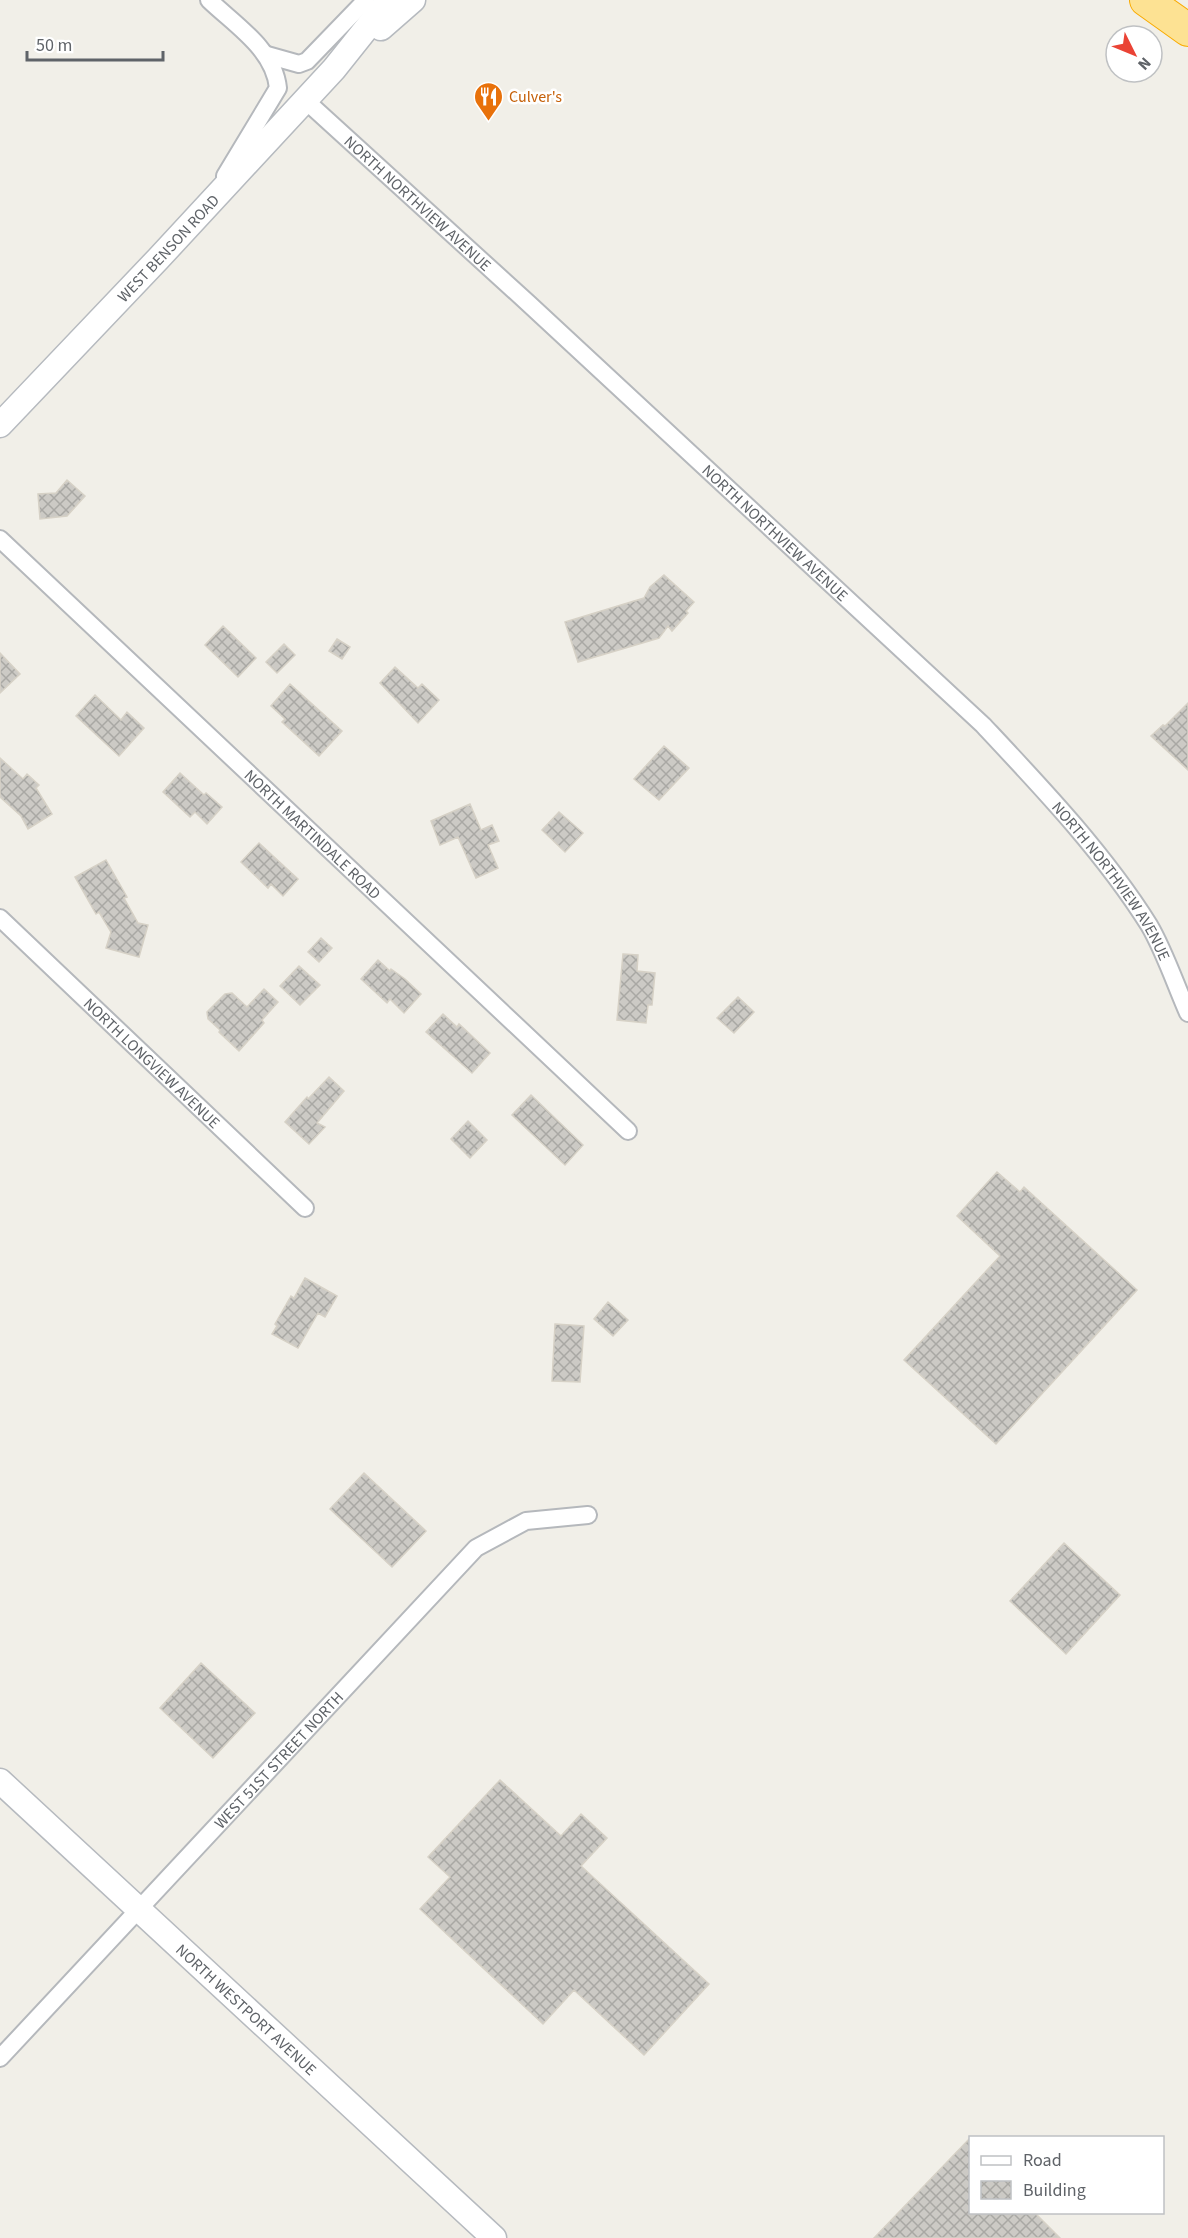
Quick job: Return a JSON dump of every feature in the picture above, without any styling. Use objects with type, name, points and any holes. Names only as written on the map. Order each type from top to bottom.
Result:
[{"type":"highway","points":[[1146,0],[1188,30]]},
{"type":"main road","name":"WEST BENSON ROAD","points":[[0,425],[334,69],[389,0]]},
{"type":"main road","name":"WEST BENSON ROAD","points":[[334,69],[412,0]]},
{"type":"main road","name":"NORTH WESTPORT AVENUE","points":[[0,1781],[494,2238]]},
{"type":"street","points":[[209,0],[267,55],[274,67],[278,88],[212,200]]},
{"type":"street","points":[[267,55],[299,64],[307,61],[366,0]]},
{"type":"street","name":"NORTH NORTHVIEW AVENUE","points":[[305,100],[581,351],[983,725],[1046,792],[1111,873],[1150,927],[1188,1013]]},
{"type":"street","name":"NORTH MARTINDALE ROAD","points":[[0,539],[628,1131]]},
{"type":"street","name":"NORTH LONGVIEW AVENUE","points":[[0,918],[304,1208]]},
{"type":"street","name":"WEST 51ST STREET NORTH","points":[[0,2058],[476,1548],[526,1521],[588,1515]]},
{"type":"building","points":[[67,480],[85,496],[67,516],[40,519],[38,494],[56,493]]},
{"type":"building","points":[[664,575],[694,602],[686,611],[688,613],[672,631],[668,626],[659,638],[578,662],[565,622],[644,598],[650,587]]},
{"type":"building","points":[[223,626],[256,658],[238,677],[205,645]]},
{"type":"building","points":[[337,639],[350,647],[342,659],[329,651]]},
{"type":"building","points":[[284,644],[295,655],[277,673],[266,662]]},
{"type":"building","points":[[0,653],[20,674],[0,693]]},
{"type":"building","points":[[395,667],[418,688],[422,684],[439,700],[418,723],[380,683]]},
{"type":"building","points":[[290,684],[342,731],[319,756],[282,722],[285,719],[271,706]]},
{"type":"building","points":[[95,695],[121,720],[127,712],[144,728],[119,756],[76,716]]},
{"type":"building","points":[[1188,703],[1188,770],[1151,736],[1163,725],[1165,726]]},
{"type":"building","points":[[664,746],[689,768],[659,800],[634,779]]},
{"type":"building","points":[[0,758],[23,779],[27,774],[39,785],[36,788],[52,814],[28,829],[21,816],[0,797]]},
{"type":"building","points":[[180,773],[204,795],[206,793],[222,807],[207,824],[195,812],[190,817],[163,792]]},
{"type":"building","points":[[470,804],[481,830],[492,825],[499,841],[488,845],[498,868],[476,878],[458,837],[440,845],[431,821]]},
{"type":"building","points":[[559,812],[583,833],[565,852],[542,830]]},
{"type":"building","points":[[259,843],[298,879],[283,896],[271,884],[268,888],[241,862]]},
{"type":"building","points":[[106,860],[127,897],[124,898],[138,923],[148,925],[139,957],[106,948],[111,932],[99,912],[96,914],[75,877]]},
{"type":"building","points":[[321,938],[332,948],[319,962],[308,952]]},
{"type":"building","points":[[623,954],[638,955],[637,971],[655,973],[652,1005],[648,1005],[646,1023],[617,1020]]},
{"type":"building","points":[[378,960],[390,971],[391,969],[405,979],[421,994],[404,1013],[390,999],[387,1003],[361,979]]},
{"type":"building","points":[[299,966],[320,985],[300,1005],[280,986]]},
{"type":"building","points":[[264,989],[278,1002],[262,1020],[264,1023],[239,1051],[208,1019],[207,1012],[225,994],[232,993],[247,1007]]},
{"type":"building","points":[[738,997],[754,1012],[734,1033],[717,1018]]},
{"type":"building","points":[[443,1014],[457,1027],[459,1024],[490,1053],[472,1073],[426,1032]]},
{"type":"building","points":[[329,1077],[344,1091],[317,1123],[325,1127],[309,1144],[285,1122]]},
{"type":"building","points":[[531,1095],[583,1145],[565,1165],[512,1115]]},
{"type":"building","points":[[468,1121],[487,1140],[470,1158],[451,1139]]},
{"type":"building","points":[[997,1172],[1020,1192],[1024,1187],[1137,1290],[996,1444],[904,1360],[1000,1256],[957,1216]]},
{"type":"building","points":[[305,1278],[337,1296],[325,1317],[318,1313],[298,1348],[272,1334],[291,1296],[294,1298]]},
{"type":"building","points":[[608,1302],[628,1320],[613,1336],[594,1319]]},
{"type":"building","points":[[555,1324],[584,1326],[580,1382],[552,1381]]},
{"type":"building","points":[[364,1473],[426,1531],[392,1567],[330,1509]]},
{"type":"building","points":[[1064,1543],[1120,1595],[1066,1654],[1010,1601]]},
{"type":"building","points":[[201,1663],[255,1713],[213,1758],[160,1708]]},
{"type":"building","points":[[500,1780],[561,1836],[581,1814],[607,1838],[581,1866],[709,1984],[644,2055],[574,1990],[543,2024],[420,1909],[450,1877],[428,1857]]},
{"type":"building","points":[[969,2139],[969,2214],[1036,2214],[1060,2238],[874,2238]]},
{"type":"place","name":"Culver's","points":[[488,122]]}]
